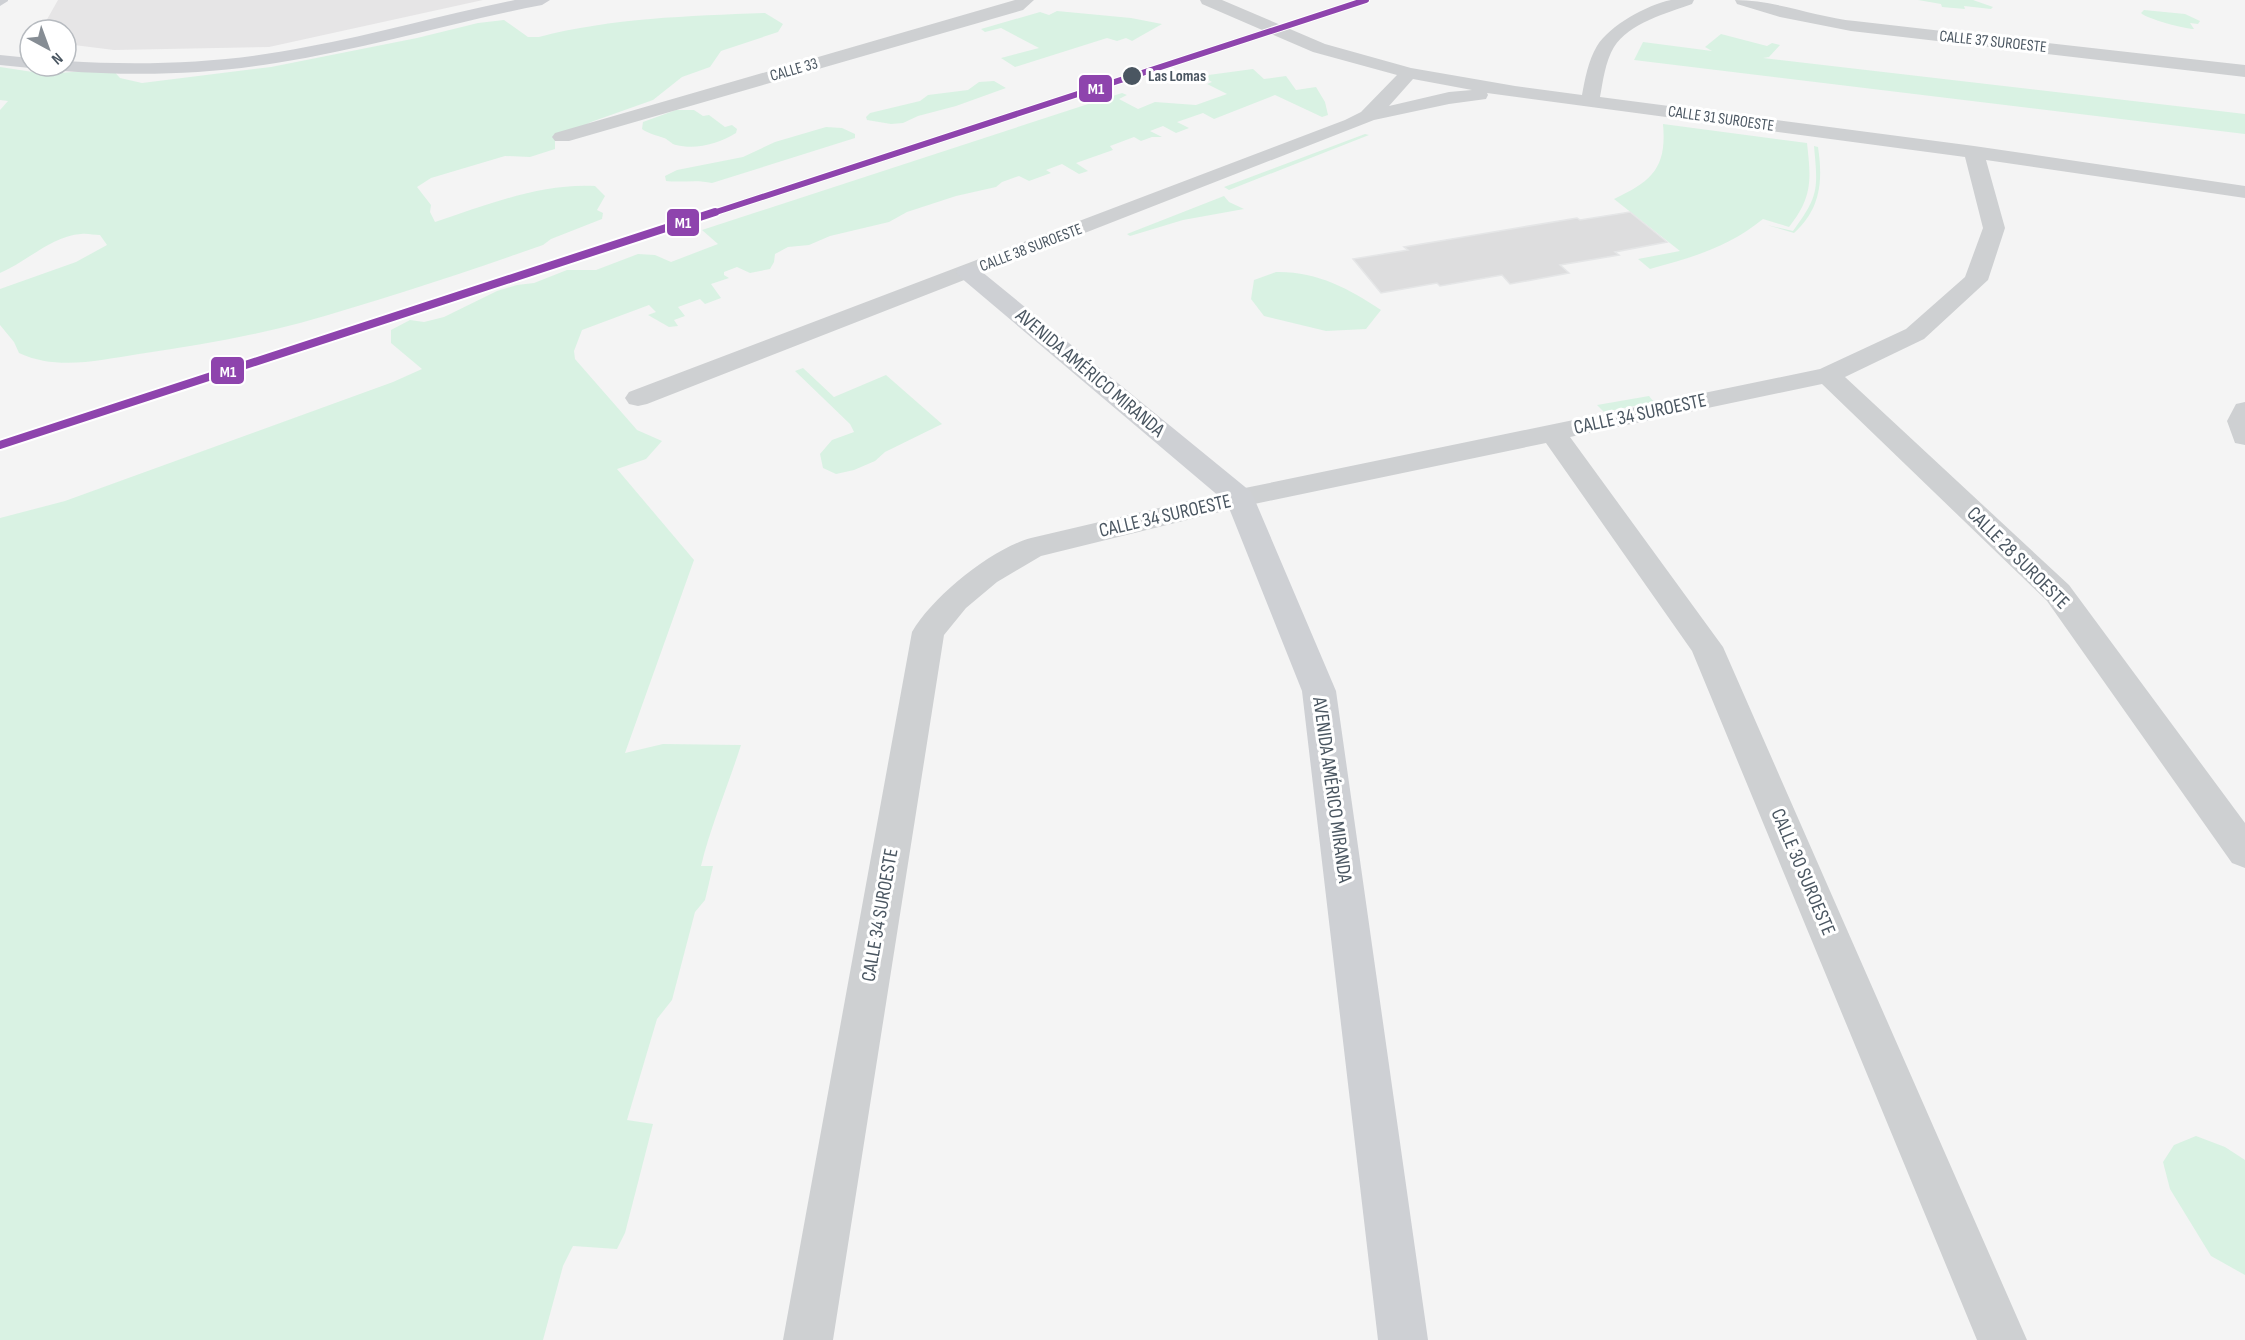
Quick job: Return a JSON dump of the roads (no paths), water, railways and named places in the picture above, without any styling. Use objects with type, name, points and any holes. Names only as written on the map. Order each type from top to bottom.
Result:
[{"type":"street","points":[[78,66],[157,69],[258,60],[304,53],[462,15],[542,0]]},
{"type":"street","name":"CALLE 33","points":[[562,137],[1017,6],[1026,0]]},
{"type":"street","name":"CALLE 31 SUROESTE","points":[[1208,0],[1319,48],[1409,73],[1515,92],[1974,152],[2245,192]]},
{"type":"street","points":[[1590,102],[1598,63],[1606,45],[1618,33],[1686,0]]},
{"type":"street","name":"CALLE 37 SUROESTE","points":[[1743,0],[1780,12],[1851,26],[2245,70]]},
{"type":"street","points":[[1319,48],[1347,74]]},
{"type":"street","points":[[0,60],[18,62]]},
{"type":"street","name":"CALLE 38 SUROESTE","points":[[638,398],[968,272],[1362,112],[1409,73]]},
{"type":"street","points":[[1362,112],[1449,98],[1515,92]]},
{"type":"street","name":"CALLE 34 SUROESTE","points":[[808,1340],[928,632],[955,600],[986,575],[1031,548],[1240,498],[1828,375],[1916,334],[1976,280],[1994,228],[1974,152]]},
{"type":"street","name":"AVENIDA AMÉRICO MIRANDA","points":[[968,272],[1240,498],[1319,691],[1403,1340]]},
{"type":"street","name":"CALLE 28 SUROESTE","points":[[1828,375],[2058,593],[2245,852]]},
{"type":"street","points":[[2245,410],[2240,421],[2245,437]]},
{"type":"street","name":"CALLE 30 SUROESTE","points":[[1553,433],[1707,647],[2002,1340]]},
{"type":"place","name":"Las Lomas","points":[[1132,76]]}]
